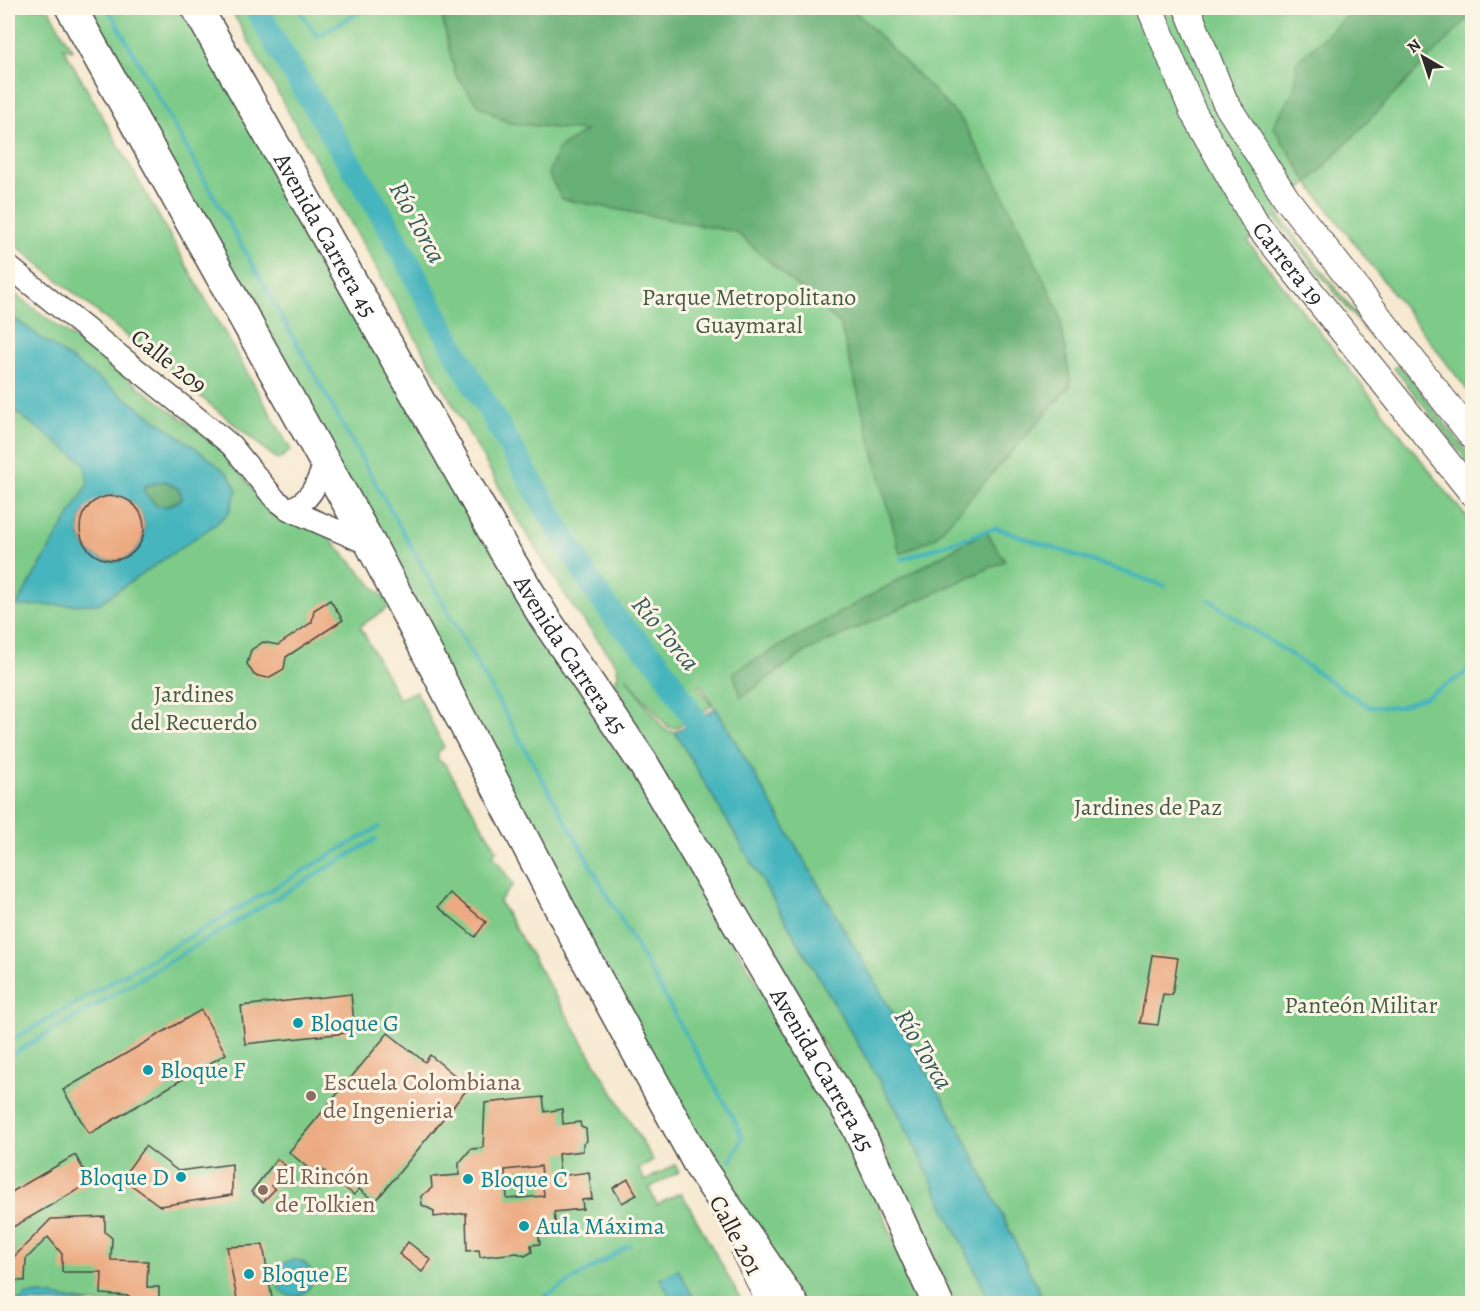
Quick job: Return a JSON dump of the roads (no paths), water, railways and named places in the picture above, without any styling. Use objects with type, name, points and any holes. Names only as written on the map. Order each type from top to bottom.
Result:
[{"type":"highway","points":[[71,8],[371,545],[584,956],[700,1167],[793,1304]]},
{"type":"highway","name":"Avenida Carrera 45","points":[[197,8],[505,552],[544,617],[648,773],[857,1127],[938,1304]]},
{"type":"main road","name":"Carrera 19","points":[[1150,8],[1193,111],[1256,223],[1473,494]]},
{"type":"main road","name":"Carrera 19","points":[[1187,8],[1225,102],[1286,198],[1473,436]]},
{"type":"main road","name":"Calle 201","points":[[700,1167],[771,1304]]},
{"type":"street","name":"Calle 209","points":[[8,266],[231,445],[275,499],[288,508],[371,545]]},
{"type":"street","points":[[288,508],[301,505],[309,496],[325,462]]},
{"type":"water","points":[[8,314],[200,451],[228,474],[237,490],[229,512],[216,524],[98,604],[16,606],[88,484],[85,464],[8,406]],"holes":[[[165,481],[179,489],[182,499],[168,506],[157,506],[144,493],[144,486]],[[113,495],[129,501],[139,511],[144,523],[143,535],[138,547],[130,556],[118,560],[103,559],[93,554],[82,541],[80,533],[85,511],[97,501]]]},
{"type":"water","points":[[716,708],[960,1129],[1045,1303],[991,1303],[899,1114],[675,732]]},
{"type":"water","points":[[294,1260],[307,1265],[312,1278],[307,1291],[294,1296],[281,1291],[276,1278],[281,1265]]},
{"type":"water","points":[[678,1269],[696,1302],[674,1303],[660,1279]]},
{"type":"water","points":[[42,1294],[91,1303],[17,1303],[26,1295]]},
{"type":"waterway","points":[[108,8],[738,1127],[742,1138],[731,1161]]},
{"type":"waterway","name":"Río Torca","points":[[256,8],[384,218],[466,371],[593,587],[619,623],[658,662],[713,748]]},
{"type":"waterway","points":[[298,8],[317,36],[367,8]]},
{"type":"waterway","points":[[902,559],[996,528],[1165,586]]},
{"type":"waterway","points":[[1209,600],[1369,707],[1398,707],[1426,697],[1472,669]]},
{"type":"waterway","points":[[8,1042],[379,827]]},
{"type":"waterway","points":[[8,1057],[376,839]]},
{"type":"waterway","points":[[533,1304],[630,1245]]},
{"type":"place","name":"Bloque G","points":[[298,1023]]},
{"type":"place","name":"Bloque F","points":[[148,1070]]},
{"type":"place","name":"Escuela Colombiana de Ingenieria","points":[[311,1096]]},
{"type":"place","name":"Bloque D","points":[[181,1177]]},
{"type":"place","name":"Bloque C","points":[[468,1179]]},
{"type":"place","name":"El Rincón de Tolkien","points":[[263,1190]]},
{"type":"place","name":"Aula Máxima","points":[[524,1226]]},
{"type":"place","name":"Bloque E","points":[[249,1274]]},
{"type":"park label","name":"Parque Metropolitano Guaymaral","points":[[749,311]]},
{"type":"park label","name":"Jardines del Recuerdo","points":[[194,708]]},
{"type":"park label","name":"Jardines de Paz","points":[[1148,807]]},
{"type":"park label","name":"Panteón Militar","points":[[1361,1005]]}]
